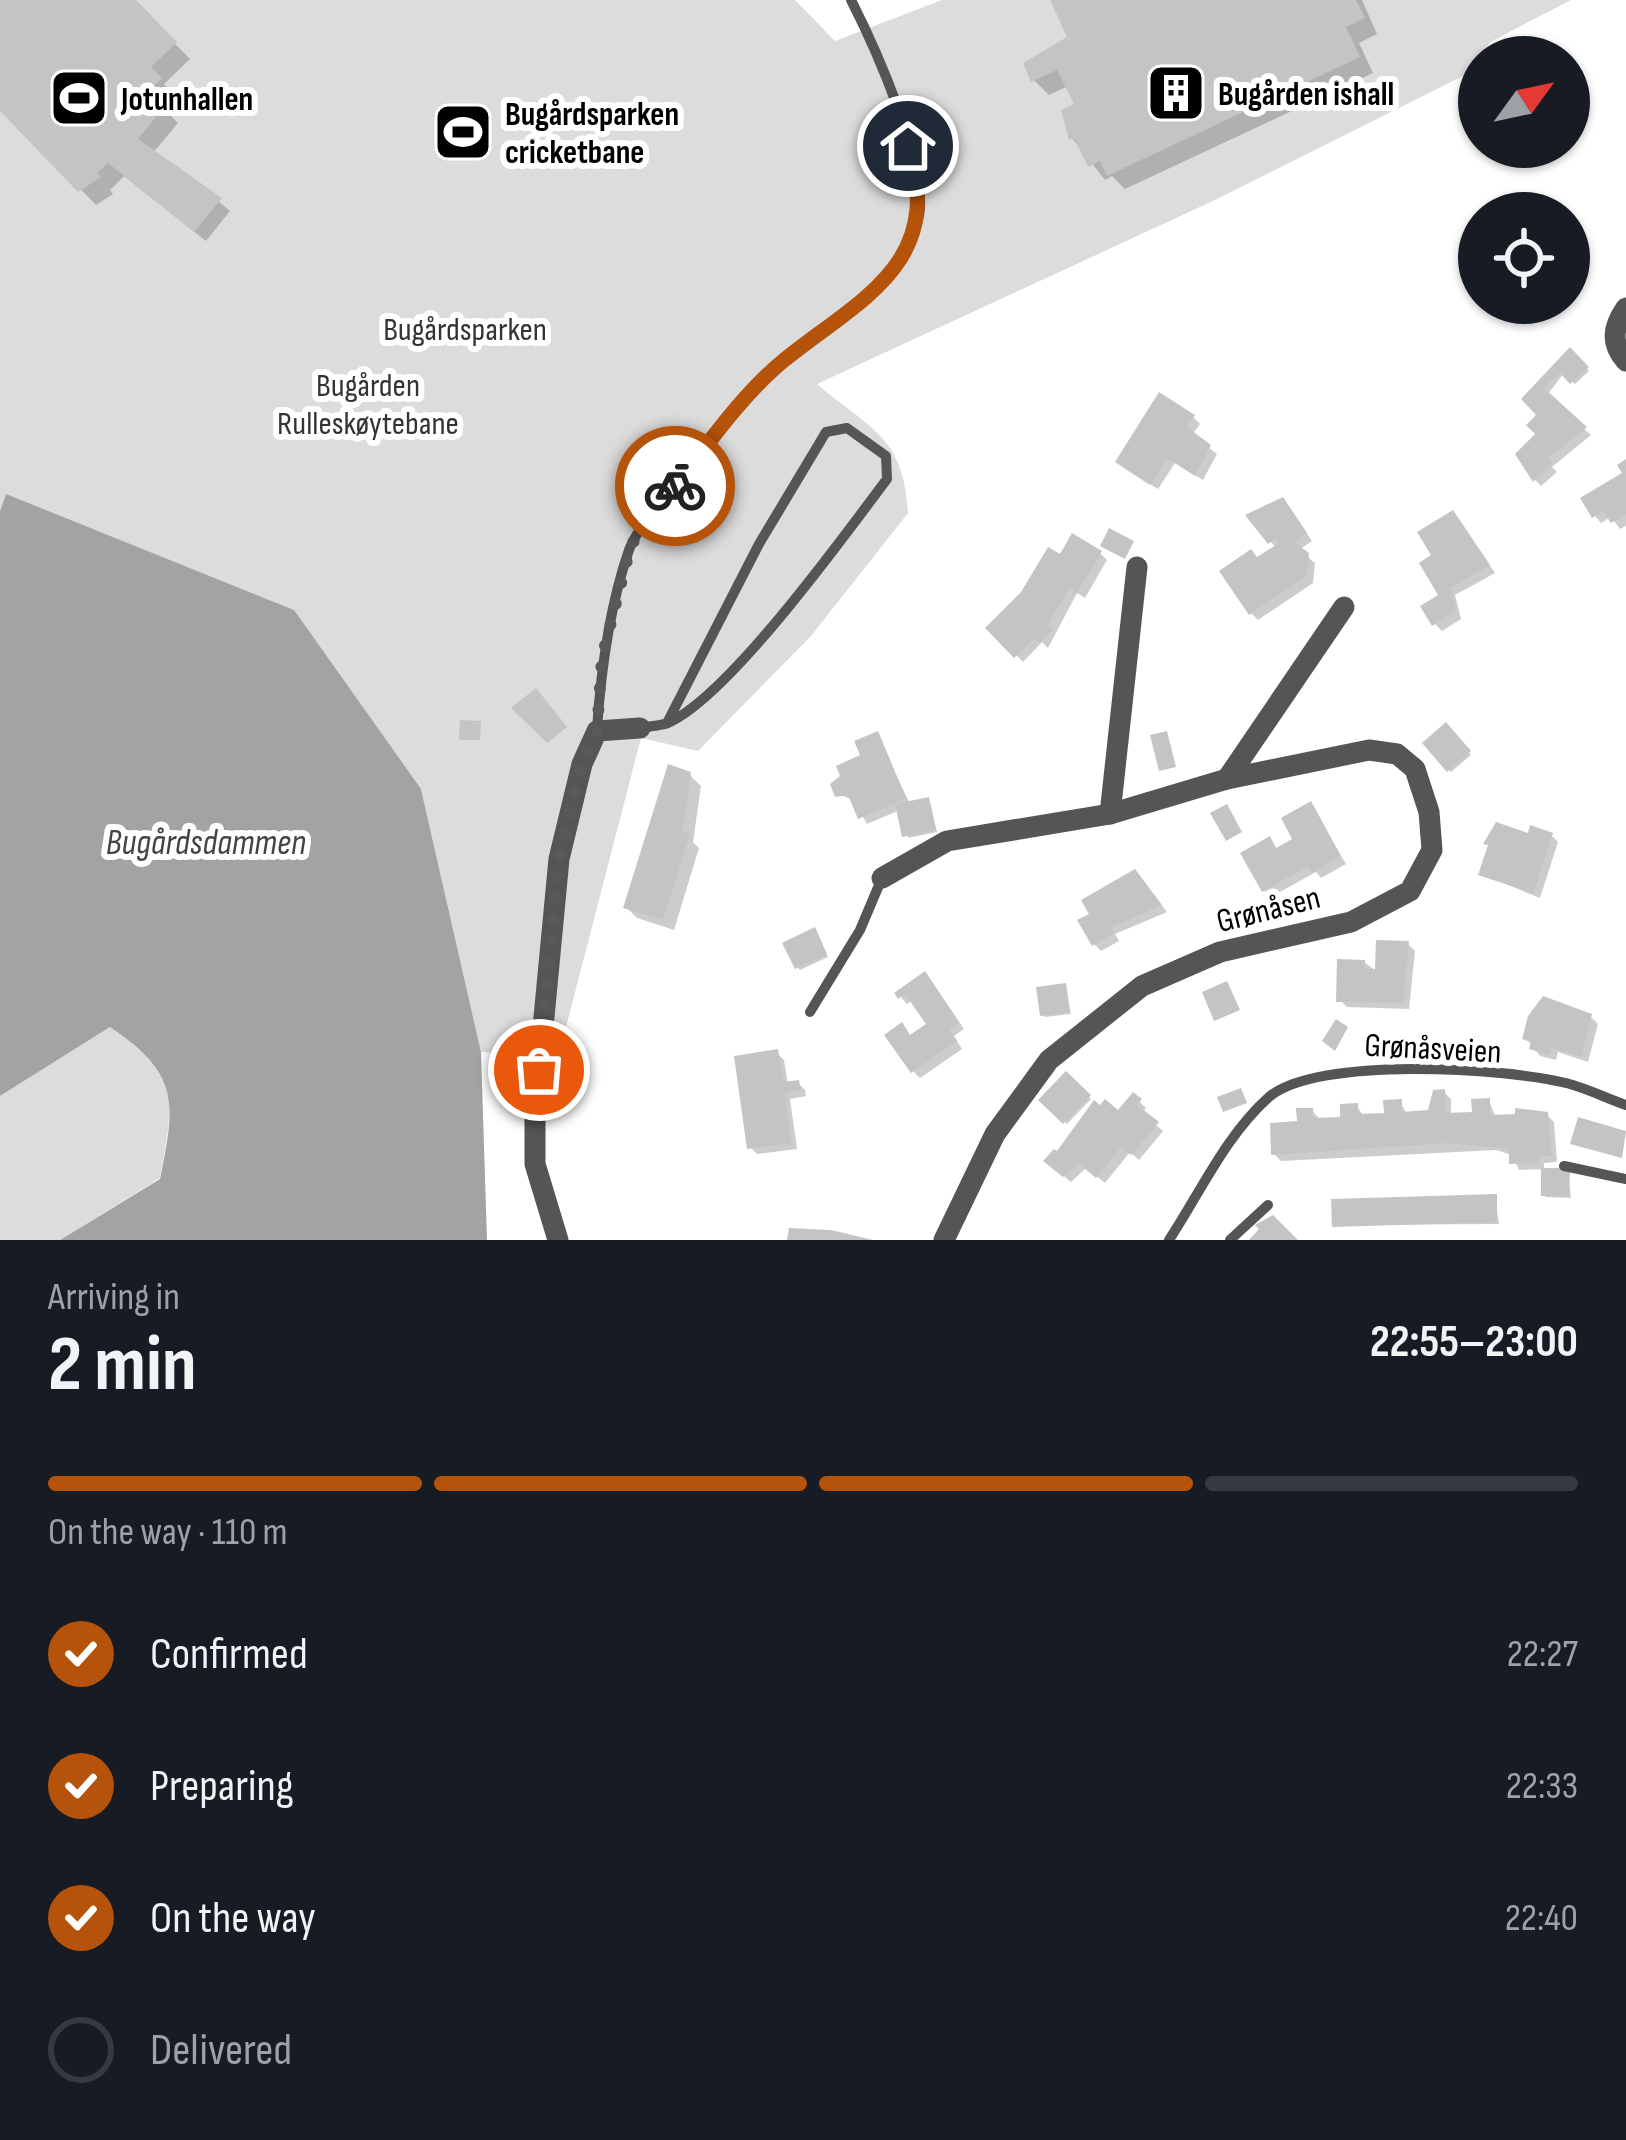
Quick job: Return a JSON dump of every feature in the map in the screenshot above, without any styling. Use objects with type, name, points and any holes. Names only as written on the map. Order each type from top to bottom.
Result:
[{"type":"street","points":[[1626,308],[1615,326],[1615,346],[1626,361]]},
{"type":"street","points":[[1111,814],[1137,567]]},
{"type":"street","points":[[1227,779],[1344,607]]},
{"type":"street","points":[[558,1240],[535,1163],[559,860],[582,764],[597,731],[640,728]]},
{"type":"street","name":"Grønåsen","points":[[882,878],[947,841],[1111,814],[1227,779],[1369,750],[1397,754],[1415,769],[1429,812],[1432,850],[1425,871],[1410,891],[1364,917],[1220,952],[1142,986],[1049,1060],[994,1134],[944,1240]]},
{"type":"lane","points":[[597,731],[602,657],[631,545],[708,444],[781,363],[849,316],[898,268],[919,215],[919,180],[878,52],[851,0]]},
{"type":"lane","points":[[640,728],[667,724],[713,688],[816,573],[887,479],[886,456],[847,428],[826,432],[759,544],[667,724]]},
{"type":"lane","points":[[809,1012],[860,930],[882,878]]},
{"type":"lane","name":"Grønåsveien","points":[[1169,1240],[1272,1094],[1319,1077],[1376,1066],[1564,1082],[1626,1106]]},
{"type":"lane","points":[[1564,1166],[1626,1179]]},
{"type":"lane","points":[[1230,1240],[1268,1205]]},
{"type":"green space","name":"Bugårdsparken","points":[[0,0],[795,0],[835,41],[942,0],[1571,0],[1502,36],[1458,36],[1458,78],[1215,200],[817,384],[868,424],[891,450],[905,487],[908,513],[811,636],[698,751],[641,738],[558,1058],[481,1052],[421,789],[6,494],[0,511]]},
{"type":"green space","points":[[110,1027],[149,1060],[167,1091],[168,1128],[160,1178],[60,1240],[0,1240],[0,1096]]},
{"type":"water","name":"Bugårdsdammen","points":[[6,494],[294,610],[421,789],[481,1052],[487,1240],[60,1240],[160,1179],[169,1109],[160,1075],[133,1044],[110,1027],[0,1096],[0,511]]},
{"type":"building","name":"Jotunhallen","points":[[0,0],[136,0],[177,42],[151,67],[162,78],[150,90],[165,106],[138,139],[222,198],[194,232],[108,163],[97,173],[101,177],[78,192],[0,111]]},
{"type":"building","name":"Bugården ishall","points":[[1050,0],[1356,0],[1365,18],[1346,27],[1360,57],[1107,176],[1100,161],[1088,167],[1074,138],[1069,140],[1061,110],[1074,104],[1057,70],[1031,82],[1023,63],[1067,37]]},
{"type":"building","points":[[1570,347],[1589,367],[1570,384],[1560,373],[1544,388],[1587,427],[1548,458],[1552,463],[1533,482],[1515,454],[1535,434],[1526,425],[1536,415],[1521,399]]},
{"type":"building","points":[[1159,392],[1195,415],[1187,427],[1211,445],[1195,476],[1167,458],[1150,485],[1115,462]]},
{"type":"building","points":[[1626,459],[1626,514],[1611,523],[1603,511],[1592,518],[1580,498],[1622,473],[1617,465]]},
{"type":"building","points":[[1283,497],[1307,533],[1294,542],[1309,553],[1307,576],[1249,615],[1219,571],[1251,549],[1257,557],[1279,543],[1276,538],[1268,544],[1245,515]]},
{"type":"building","points":[[1453,510],[1490,565],[1450,588],[1456,611],[1432,626],[1420,606],[1438,595],[1419,563],[1431,555],[1417,532]]},
{"type":"building","points":[[1109,528],[1134,541],[1125,559],[1100,546]]},
{"type":"building","points":[[1072,533],[1102,551],[1077,593],[1069,588],[1048,625],[1053,629],[1039,643],[1034,638],[1014,658],[985,628],[1021,592],[1048,547],[1060,554]]},
{"type":"building","points":[[536,688],[567,727],[547,743],[511,708]]},
{"type":"building","points":[[460,720],[481,721],[480,740],[459,740]]},
{"type":"building","points":[[1446,722],[1471,751],[1447,772],[1422,743]]},
{"type":"building","points":[[878,731],[906,798],[858,819],[848,795],[835,797],[830,784],[840,776],[836,766],[860,755],[854,741]]},
{"type":"building","points":[[1167,731],[1176,767],[1159,771],[1150,735]]},
{"type":"building","points":[[668,764],[691,772],[682,832],[690,834],[663,920],[623,908]]},
{"type":"building","points":[[929,797],[936,830],[902,837],[895,804]]},
{"type":"building","points":[[1311,801],[1341,856],[1312,873],[1308,866],[1262,892],[1240,853],[1270,836],[1276,848],[1292,839],[1281,818]]},
{"type":"building","points":[[1227,804],[1242,832],[1226,841],[1210,813]]},
{"type":"building","points":[[1496,822],[1528,833],[1530,825],[1553,833],[1533,893],[1478,875],[1488,845],[1483,844]]},
{"type":"building","points":[[1135,869],[1162,905],[1111,927],[1114,933],[1092,946],[1077,920],[1089,914],[1081,900]]},
{"type":"building","points":[[815,927],[827,954],[795,969],[782,943]]},
{"type":"building","points":[[1376,940],[1409,941],[1403,1003],[1336,1002],[1337,959],[1365,960],[1365,969],[1375,969]]},
{"type":"building","points":[[925,971],[959,1022],[949,1029],[957,1041],[911,1073],[884,1035],[902,1022],[910,1035],[926,1024],[905,994],[898,999],[894,993]]},
{"type":"building","points":[[1227,981],[1240,1010],[1214,1021],[1202,992]]},
{"type":"building","points":[[1066,983],[1070,1012],[1040,1016],[1036,987]]},
{"type":"building","points":[[1543,996],[1592,1014],[1581,1057],[1551,1047],[1549,1055],[1529,1049],[1531,1042],[1522,1039],[1528,1016]]},
{"type":"building","points":[[1336,1019],[1348,1027],[1335,1051],[1322,1041]]},
{"type":"building","points":[[778,1049],[783,1082],[799,1080],[801,1090],[785,1093],[791,1143],[747,1149],[734,1056]]},
{"type":"building","points":[[1066,1071],[1091,1095],[1063,1124],[1038,1100]]},
{"type":"building","points":[[1241,1088],[1247,1103],[1223,1112],[1217,1097]]},
{"type":"building","points":[[1445,1089],[1446,1113],[1472,1112],[1471,1099],[1490,1098],[1490,1115],[1515,1114],[1515,1108],[1548,1112],[1552,1156],[1538,1157],[1538,1163],[1509,1164],[1509,1149],[1447,1143],[1271,1155],[1270,1123],[1297,1121],[1296,1108],[1313,1108],[1314,1118],[1340,1117],[1340,1104],[1358,1103],[1358,1114],[1384,1113],[1383,1100],[1402,1099],[1402,1112],[1428,1110],[1433,1090]]},
{"type":"building","points":[[1133,1092],[1142,1099],[1137,1105],[1159,1122],[1131,1155],[1121,1147],[1096,1178],[1078,1163],[1063,1177],[1043,1161],[1057,1151],[1094,1100],[1100,1105],[1105,1099],[1118,1110]]},
{"type":"building","points":[[1578,1117],[1626,1131],[1622,1158],[1570,1144]]},
{"type":"building","points":[[1541,1168],[1570,1168],[1569,1196],[1541,1196]]},
{"type":"building","points":[[1497,1194],[1497,1222],[1332,1227],[1331,1199]]},
{"type":"building","points":[[1273,1215],[1298,1240],[1249,1240],[1259,1229],[1255,1225]]},
{"type":"building","points":[[789,1228],[831,1230],[873,1240],[787,1240]]},
{"type":"way so far","points":[[539,1070],[559,860],[582,764],[597,731],[602,657],[631,545],[675,486]]},
{"type":"place","name":"Bugården ishall","points":[[1176,93]]},
{"type":"place","name":"Jotunhallen","points":[[79,98]]},
{"type":"place","name":"Bugårdsparken cricketbane","points":[[463,132]]},
{"type":"route","points":[[675,486],[781,363],[849,316],[898,268],[919,215],[919,180],[908,146]]},
{"type":"park label","name":"Bugården Rulleskøytebane","points":[[368,403]]}]
